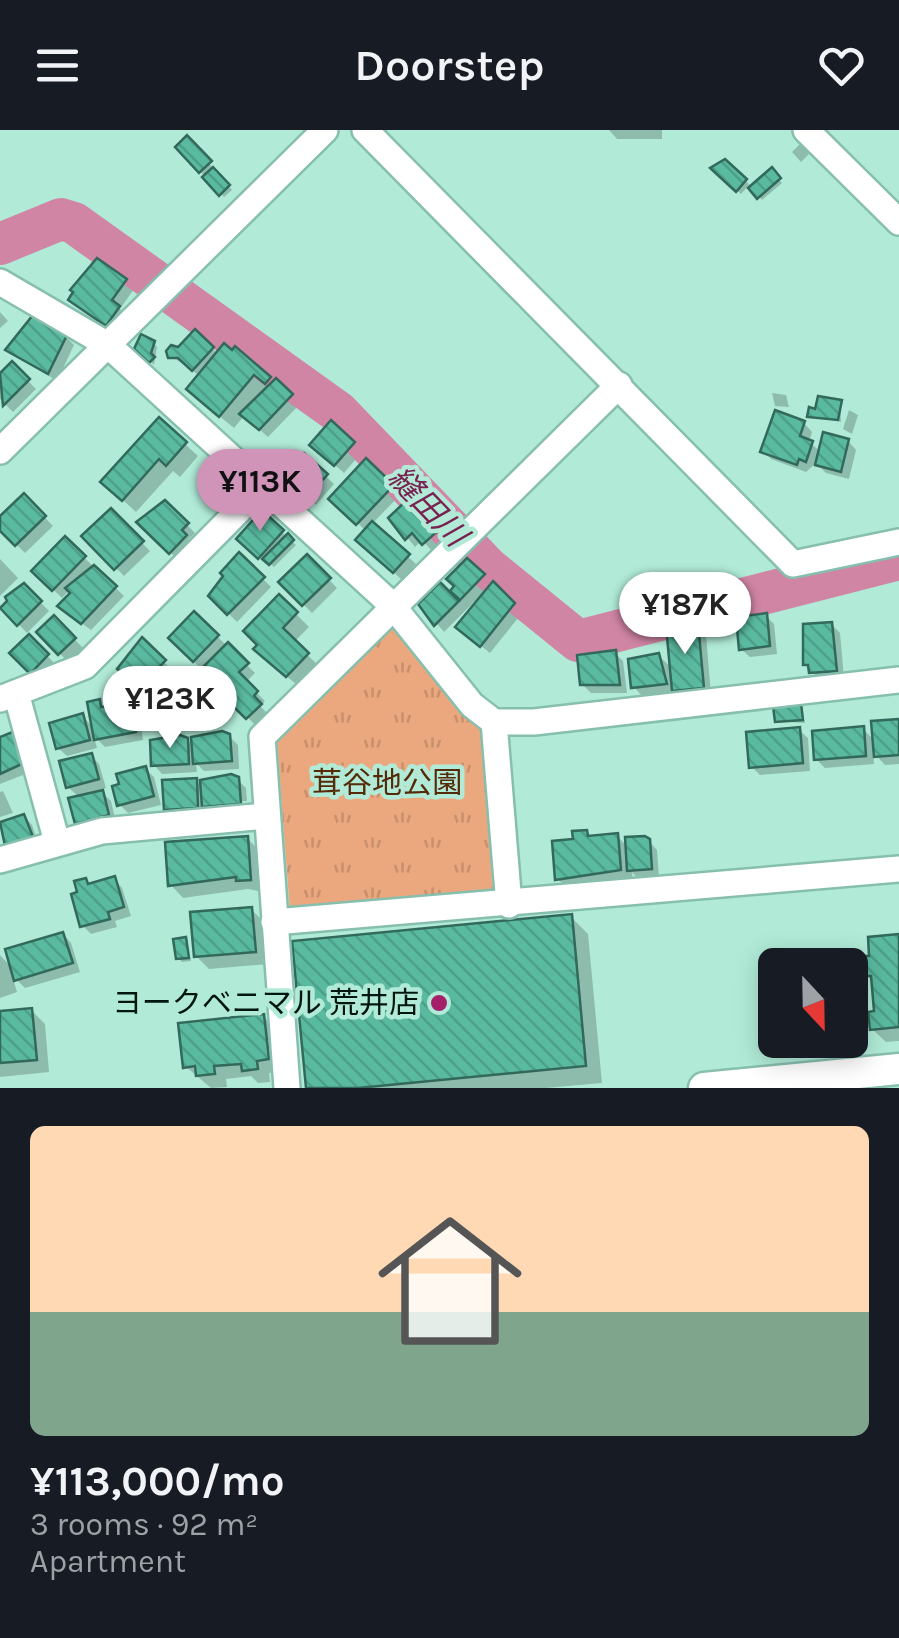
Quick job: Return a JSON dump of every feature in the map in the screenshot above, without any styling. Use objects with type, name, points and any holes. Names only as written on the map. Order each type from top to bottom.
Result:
[{"type":"street","points":[[0,451],[324,130]]},
{"type":"street","points":[[365,130],[793,564],[899,542]]},
{"type":"street","points":[[806,130],[899,222]]},
{"type":"street","points":[[0,282],[108,346],[392,605],[472,704],[494,722],[899,680]]},
{"type":"street","points":[[287,1088],[261,744],[264,731],[619,385]]},
{"type":"street","points":[[57,842],[8,696],[85,666],[263,486]]},
{"type":"street","points":[[494,722],[510,904]]},
{"type":"street","points":[[0,860],[102,831],[266,816]]},
{"type":"street","points":[[274,922],[899,868]]},
{"type":"street","points":[[704,1088],[899,1069]]},
{"type":"green space","name":"茸谷地公園","points":[[395,622],[491,725],[502,898],[290,912],[277,743]]},
{"type":"building","points":[[187,135],[212,161],[199,173],[175,147]]},
{"type":"building","points":[[725,159],[747,179],[736,192],[710,168]]},
{"type":"building","points":[[213,167],[230,185],[219,196],[202,177]]},
{"type":"building","points":[[772,167],[781,178],[757,199],[748,188]]},
{"type":"building","points":[[97,258],[127,279],[112,300],[120,306],[106,326],[68,300],[73,292],[70,290]]},
{"type":"building","points":[[33,315],[67,335],[48,374],[5,350]]},
{"type":"building","points":[[195,329],[214,347],[192,371],[178,358],[168,358],[166,351],[171,345],[178,347]]},
{"type":"building","points":[[141,334],[155,341],[151,353],[155,357],[149,363],[134,349]]},
{"type":"building","points":[[224,343],[232,350],[235,346],[271,377],[265,384],[254,375],[219,417],[186,389]]},
{"type":"building","points":[[12,361],[30,379],[3,406],[0,373]]},
{"type":"building","points":[[276,378],[293,394],[259,430],[239,414]]},
{"type":"building","points":[[818,396],[842,400],[838,420],[807,417],[809,407],[815,409]]},
{"type":"building","points":[[775,410],[805,421],[800,436],[813,441],[806,462],[799,459],[797,465],[760,452]]},
{"type":"building","points":[[159,417],[187,442],[166,466],[159,459],[122,501],[100,482]]},
{"type":"building","points":[[331,420],[355,442],[334,466],[309,445]]},
{"type":"building","points":[[823,432],[849,439],[841,472],[815,465]]},
{"type":"building","points":[[267,451],[281,463],[272,475],[257,462]]},
{"type":"building","points":[[304,453],[328,474],[306,498],[282,477]]},
{"type":"building","points":[[366,458],[394,485],[356,525],[328,499]]},
{"type":"building","points":[[24,493],[46,516],[15,546],[0,531],[0,516]]},
{"type":"building","points":[[408,499],[440,529],[422,545],[412,533],[405,540],[388,518]]},
{"type":"building","points":[[165,500],[189,523],[182,530],[187,535],[169,554],[136,522]]},
{"type":"building","points":[[111,508],[144,541],[114,570],[81,536]]},
{"type":"building","points":[[262,510],[284,530],[258,559],[236,539]]},
{"type":"building","points":[[372,521],[410,554],[393,573],[355,540]]},
{"type":"building","points":[[288,533],[294,540],[269,565],[262,559]]},
{"type":"building","points":[[65,536],[86,556],[52,591],[31,571]]},
{"type":"building","points":[[239,552],[265,577],[227,615],[208,596],[223,576],[220,573]]},
{"type":"building","points":[[307,554],[331,578],[302,606],[278,582]]},
{"type":"building","points":[[467,558],[485,574],[460,600],[450,591],[454,586],[446,579]]},
{"type":"building","points":[[94,565],[117,586],[81,624],[57,606],[70,593],[65,588]]},
{"type":"building","points":[[493,581],[515,603],[480,647],[455,627]]},
{"type":"building","points":[[440,582],[459,601],[434,626],[418,604]]},
{"type":"building","points":[[24,583],[42,601],[17,626],[0,608],[7,601],[5,597]]},
{"type":"building","points":[[279,594],[298,612],[283,628],[309,653],[286,677],[253,649],[257,645],[243,631]]},
{"type":"building","points":[[194,611],[219,635],[193,662],[168,638]]},
{"type":"building","points":[[767,613],[770,646],[739,650],[736,617]]},
{"type":"building","points":[[54,615],[76,638],[58,655],[36,632]]},
{"type":"building","points":[[832,622],[837,671],[809,673],[808,665],[803,665],[803,624]]},
{"type":"building","points":[[698,623],[704,688],[672,691],[666,626]]},
{"type":"building","points":[[29,634],[49,654],[30,674],[9,653]]},
{"type":"building","points":[[142,637],[166,660],[138,689],[117,669]]},
{"type":"building","points":[[228,642],[249,663],[239,672],[258,691],[254,696],[262,704],[246,719],[198,672]]},
{"type":"building","points":[[616,650],[620,685],[580,685],[577,655]]},
{"type":"building","points":[[659,653],[667,684],[631,688],[628,659]]},
{"type":"building","points":[[201,681],[202,694],[209,694],[211,716],[178,718],[176,683]]},
{"type":"building","points":[[170,683],[174,719],[142,723],[143,691],[147,686]]},
{"type":"building","points":[[100,699],[101,707],[108,706],[109,712],[126,709],[127,716],[133,715],[136,732],[94,740],[87,702]]},
{"type":"building","points":[[801,703],[803,720],[775,722],[773,706]]},
{"type":"building","points":[[83,713],[90,740],[56,749],[49,723]]},
{"type":"building","points":[[899,719],[899,755],[874,757],[871,721]]},
{"type":"building","points":[[864,726],[866,756],[814,760],[812,731]]},
{"type":"building","points":[[800,727],[803,763],[749,768],[746,732]]},
{"type":"building","points":[[15,731],[26,762],[0,774],[0,737]]},
{"type":"building","points":[[222,731],[230,734],[232,761],[193,764],[191,737]]},
{"type":"building","points":[[180,735],[188,738],[189,764],[151,766],[150,740]]},
{"type":"building","points":[[92,753],[99,779],[66,788],[59,761]]},
{"type":"building","points":[[146,766],[154,796],[117,806],[112,786],[119,784],[116,774]]},
{"type":"building","points":[[231,774],[239,777],[241,804],[202,807],[200,780]]},
{"type":"building","points":[[197,778],[198,808],[164,810],[162,780]]},
{"type":"building","points":[[103,790],[109,815],[75,824],[68,798]]},
{"type":"building","points":[[24,814],[33,837],[5,846],[0,822]]},
{"type":"building","points":[[587,830],[588,836],[618,833],[621,870],[555,880],[552,841],[573,839],[572,831]]},
{"type":"building","points":[[248,836],[251,880],[236,881],[236,877],[168,886],[165,842]]},
{"type":"building","points":[[625,837],[650,839],[652,869],[627,871]]},
{"type":"building","points":[[115,876],[124,907],[108,912],[110,919],[80,927],[71,894],[77,892],[74,881],[86,878],[88,884]]},
{"type":"building","points":[[252,907],[256,952],[194,957],[190,912]]},
{"type":"building","name":"ヨークベニマル 荒井店","points":[[572,914],[586,1066],[358,1088],[306,1088],[292,941]]},
{"type":"building","points":[[63,932],[73,963],[14,981],[5,949]]},
{"type":"building","points":[[899,934],[899,1027],[870,1030],[868,1012],[874,1011],[868,976],[868,937]]},
{"type":"building","points":[[186,937],[189,958],[176,959],[173,939]]},
{"type":"building","points":[[32,1008],[37,1060],[0,1063],[0,1011]]},
{"type":"building","points":[[264,1014],[269,1059],[257,1061],[258,1069],[242,1071],[241,1064],[214,1066],[215,1074],[196,1076],[195,1066],[183,1068],[178,1023]]},
{"type":"waterway","name":"縫田川","points":[[0,244],[61,219],[74,223],[338,412],[488,568],[578,641],[899,559]]},
{"type":"place","name":"ヨークベニマル 荒井店","points":[[439,1003]]}]
